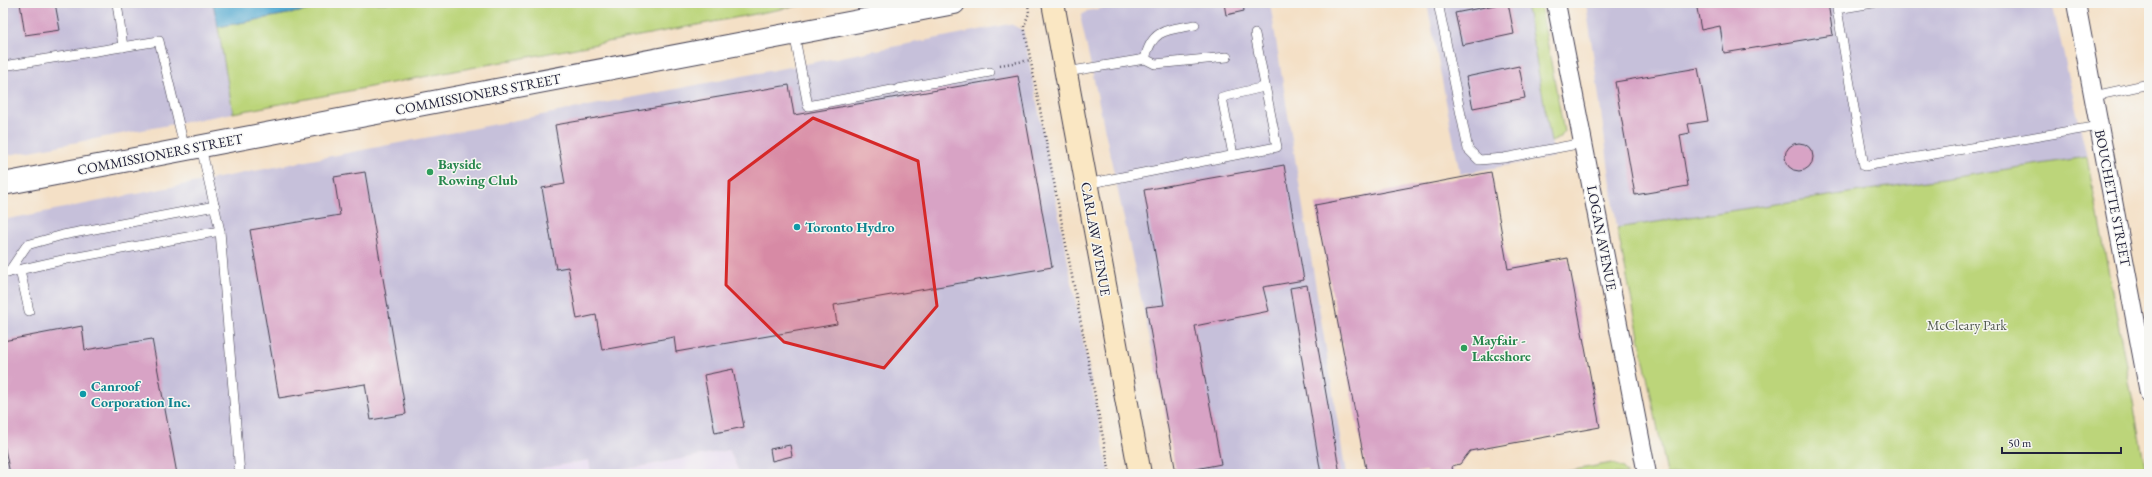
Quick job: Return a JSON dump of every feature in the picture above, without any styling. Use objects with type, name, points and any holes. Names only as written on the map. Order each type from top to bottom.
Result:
[{"type":"main road","name":"CARLAW AVENUE","points":[[1053,3],[1140,474]]},
{"type":"street","name":"COMMISSIONERS STREET","points":[[3,184],[954,3]]},
{"type":"street","name":"LOGAN AVENUE","points":[[1556,3],[1647,474]]},
{"type":"street","name":"BOUCHETTE STREET","points":[[2076,3],[2149,393]]},
{"type":"lane","points":[[117,3],[123,47]]},
{"type":"lane","points":[[1438,3],[1468,149],[1479,160],[1504,158],[1583,143]]},
{"type":"lane","points":[[1873,3],[1837,9],[1864,166],[2099,126]]},
{"type":"lane","points":[[1145,59],[1152,40],[1161,31],[1195,25]]},
{"type":"lane","points":[[794,34],[809,109],[895,90],[990,72]]},
{"type":"lane","points":[[1086,184],[1277,147],[1264,87],[1255,34]]},
{"type":"lane","points":[[3,66],[160,42],[193,148],[215,206],[220,231],[240,474]]},
{"type":"lane","points":[[1066,72],[1145,59],[1155,64],[1227,57]]},
{"type":"lane","points":[[2094,96],[2149,86]]},
{"type":"lane","points":[[1232,155],[1222,96],[1264,87]]},
{"type":"lane","points":[[6,273],[27,244],[63,235],[215,206]]},
{"type":"lane","points":[[6,273],[67,259],[220,231]]},
{"type":"lane","points":[[20,270],[29,311]]},
{"type":"lane","points":[[705,474],[712,474]]},
{"type":"path","points":[[1028,3],[1029,13],[1024,26],[1110,474]]},
{"type":"path","points":[[999,65],[1031,60]]},
{"type":"highlighted area","points":[[813,118],[918,161],[937,306],[884,368],[784,342],[726,285],[729,181]]},
{"type":"shaded area","points":[[3,3],[213,3],[233,113],[3,156]]},
{"type":"shaded area","points":[[1130,3],[1270,3],[1346,474],[1179,474],[1081,20],[1082,15],[1087,11]]},
{"type":"shaded area","points":[[1427,3],[1526,3],[1554,157],[1460,174]]},
{"type":"shaded area","points":[[1586,3],[2052,3],[2087,157],[1617,228]]},
{"type":"shaded area","points":[[1010,24],[1023,30],[1109,474],[740,474],[729,450],[600,474],[591,474],[589,460],[512,474],[3,474],[3,220]]},
{"type":"shaded area","points":[[729,450],[740,474],[600,474]]},
{"type":"shaded area","points":[[589,460],[591,474],[512,474]]},
{"type":"green space","points":[[346,3],[813,3],[233,113],[218,27]]},
{"type":"green space","points":[[1526,3],[1540,3],[1564,132],[1560,138],[1551,142]]},
{"type":"green space","name":"McCleary Park","points":[[2087,157],[2146,472],[2136,474],[1667,474],[1617,228]]},
{"type":"green space","points":[[1612,463],[1623,468],[1628,474],[1552,474]]},
{"type":"water","points":[[213,3],[346,3],[218,27]]},
{"type":"building","points":[[20,3],[55,3],[60,30],[25,35]]},
{"type":"building","points":[[1224,3],[1243,3],[1244,11],[1226,15]]},
{"type":"building","points":[[1508,3],[1514,34],[1462,45],[1455,13]]},
{"type":"building","points":[[1696,3],[1828,3],[1833,35],[1724,53],[1720,26],[1701,30]]},
{"type":"building","points":[[1519,66],[1525,98],[1473,108],[1466,77]]},
{"type":"building","points":[[1698,68],[1708,121],[1688,124],[1690,133],[1680,135],[1688,186],[1635,195],[1615,82]]},
{"type":"building","name":"Toronto Hydro","points":[[1018,76],[1052,267],[834,305],[837,324],[676,352],[674,337],[602,350],[596,315],[577,319],[568,267],[556,269],[542,188],[565,184],[555,125],[789,85],[794,115]]},
{"type":"building","points":[[1799,143],[1809,147],[1813,157],[1809,167],[1799,171],[1789,167],[1785,157],[1789,147]]},
{"type":"building","points":[[1284,165],[1304,280],[1263,287],[1269,311],[1195,326],[1221,464],[1176,473],[1146,307],[1164,305],[1144,190]]},
{"type":"building","points":[[365,172],[406,414],[371,420],[365,384],[279,398],[250,230],[340,215],[334,177]]},
{"type":"building","name":"Mayfair - Lakeshore","points":[[1491,172],[1508,269],[1568,258],[1600,427],[1470,451],[1460,464],[1452,466],[1453,474],[1427,474],[1426,471],[1410,474],[1367,474],[1315,205]]},
{"type":"building","points":[[1307,285],[1340,474],[1321,474],[1290,288]]},
{"type":"building","name":"Canroof Corporation Inc.","points":[[82,326],[85,350],[152,339],[177,474],[10,474],[3,439],[3,341]]},
{"type":"building","points":[[733,369],[744,427],[715,433],[704,375]]},
{"type":"building","points":[[790,445],[792,456],[772,461],[770,449]]},
{"type":"place","name":"Bayside Rowing Club","points":[[430,172]]},
{"type":"place","name":"Toronto Hydro","points":[[797,227]]},
{"type":"place","name":"Mayfair - Lakeshore","points":[[1464,348]]},
{"type":"place","name":"Canroof Corporation Inc.","points":[[83,394]]}]
